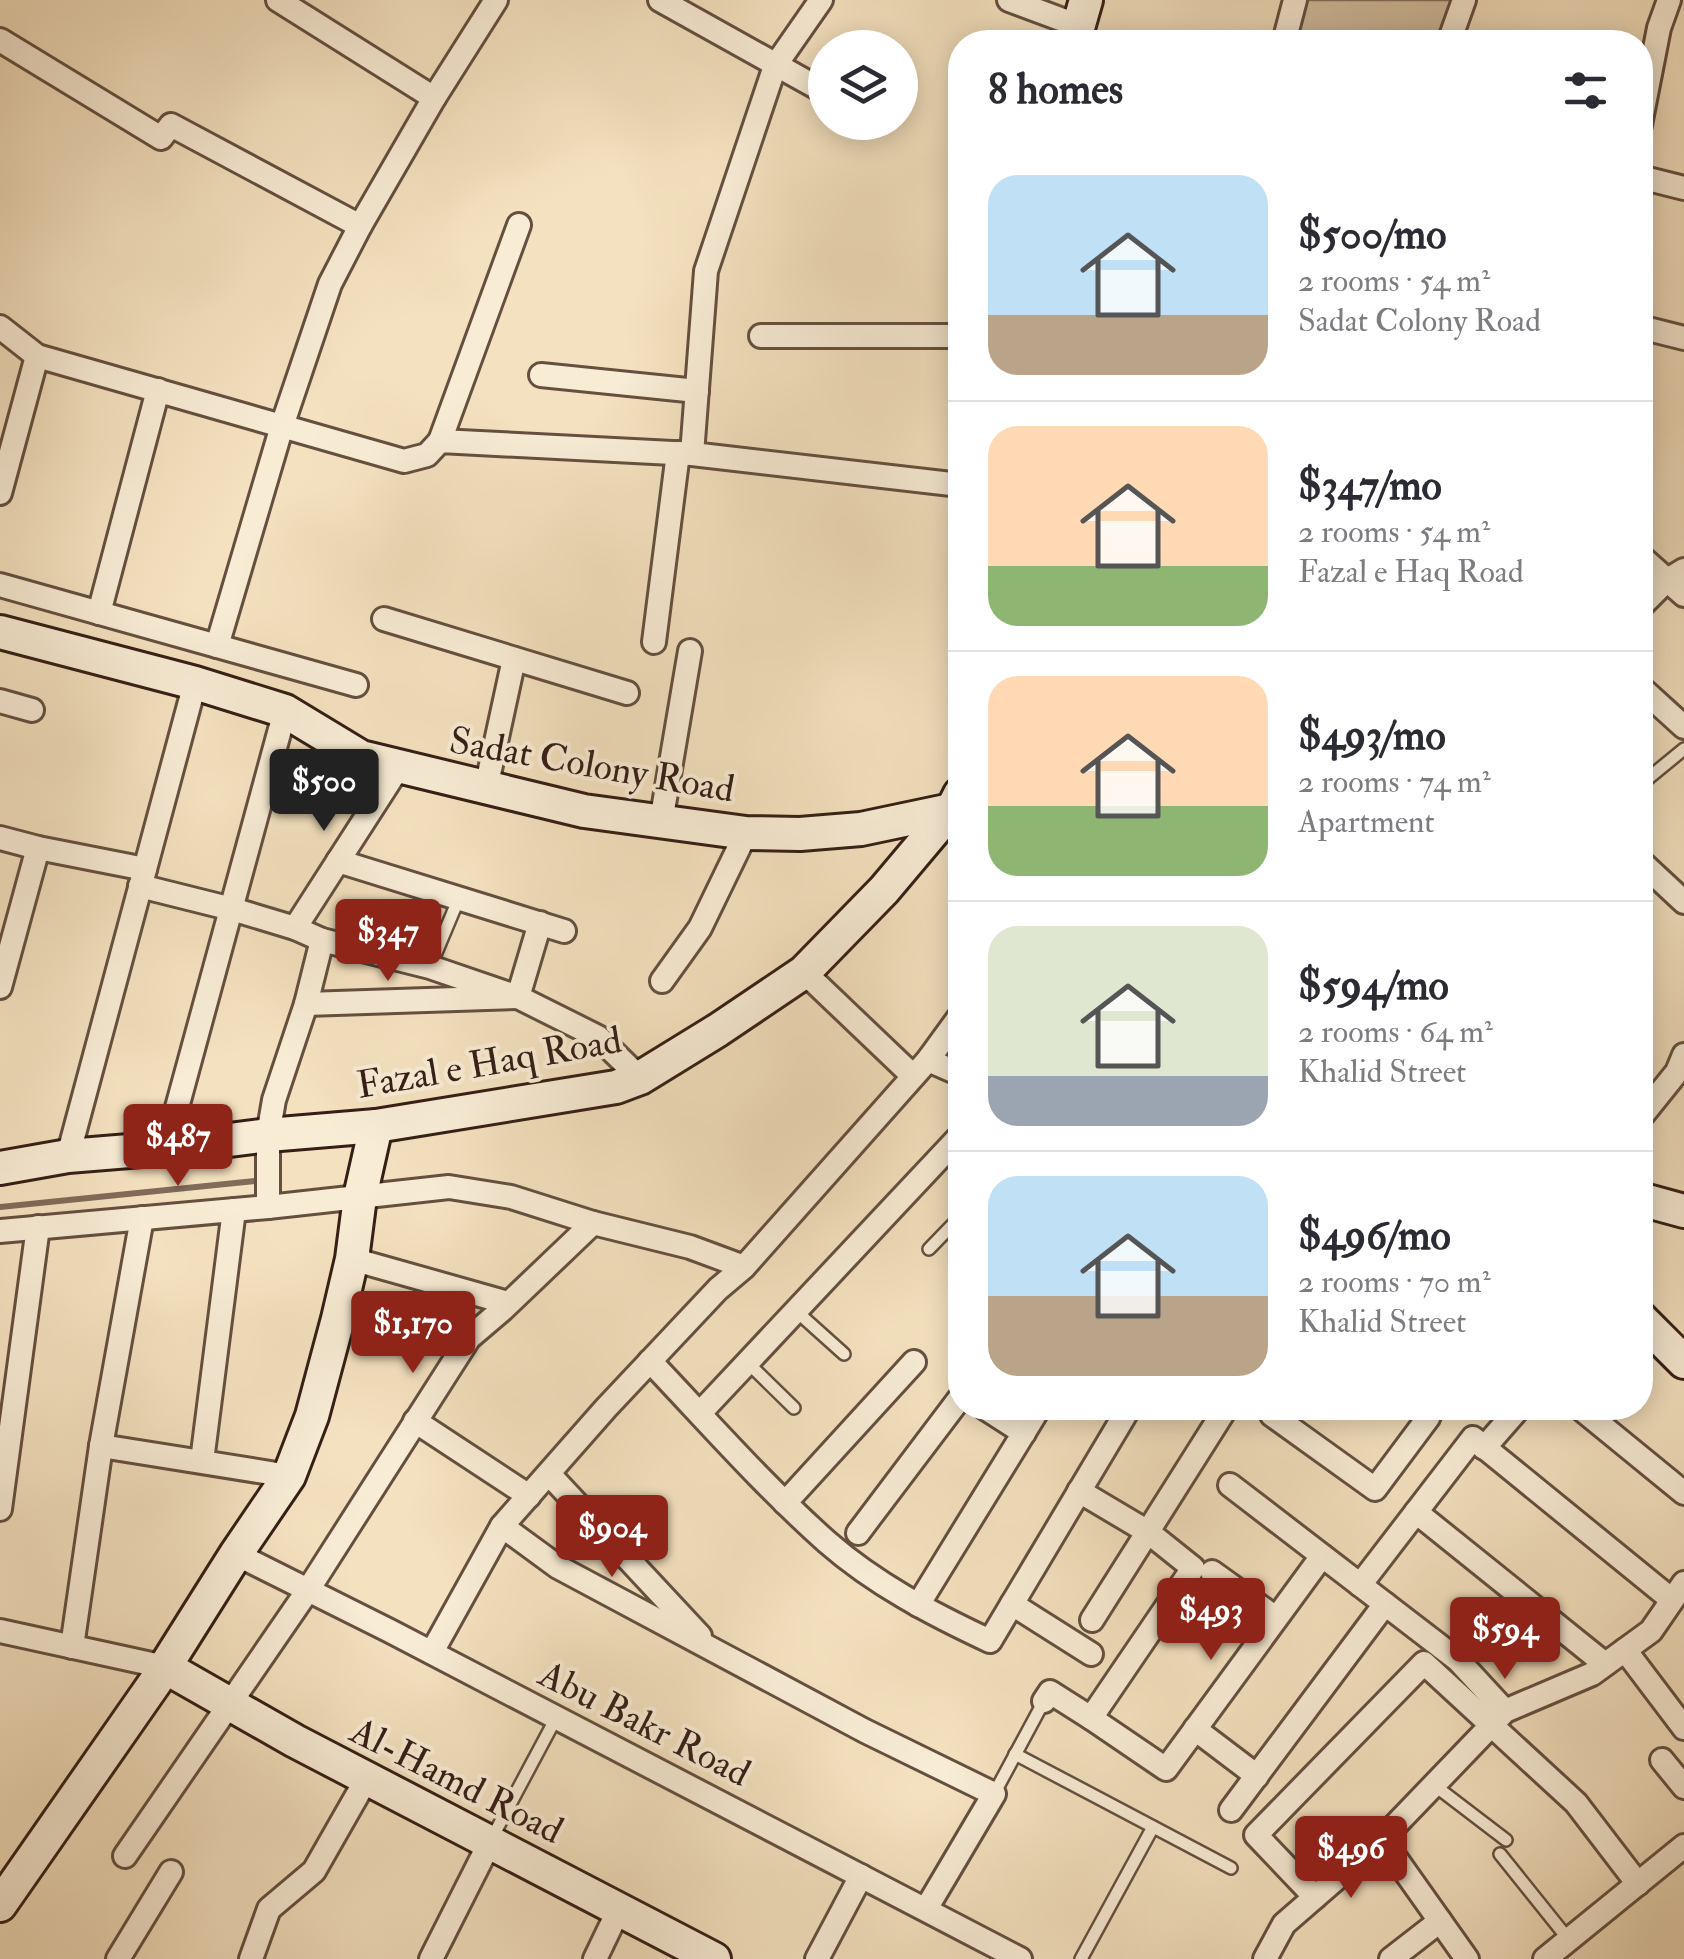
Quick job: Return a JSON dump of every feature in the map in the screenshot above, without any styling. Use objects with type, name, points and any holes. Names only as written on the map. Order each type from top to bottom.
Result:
[{"type":"street","points":[[278,0],[434,98]]},
{"type":"street","points":[[218,646],[282,426],[330,284],[434,98],[496,0]]},
{"type":"street","points":[[660,0],[808,83]]},
{"type":"street","points":[[654,642],[697,391],[706,271],[775,66],[821,0]]},
{"type":"street","points":[[1009,0],[1080,23]]},
{"type":"street","points":[[1287,30],[1295,0]]},
{"type":"street","points":[[1453,30],[1464,0]]},
{"type":"street","points":[[1653,62],[1668,0]]},
{"type":"street","points":[[0,40],[161,138],[171,126],[360,226]]},
{"type":"street","points":[[1653,180],[1684,188]]},
{"type":"street","points":[[0,327],[38,356],[404,461],[427,455],[440,442],[519,225]]},
{"type":"street","points":[[1653,330],[1684,338]]},
{"type":"street","points":[[761,336],[948,336]]},
{"type":"street","points":[[0,493],[7,439],[38,356]]},
{"type":"street","points":[[541,376],[697,391]]},
{"type":"street","points":[[99,613],[158,390]]},
{"type":"street","points":[[440,442],[685,454],[948,484]]},
{"type":"street","points":[[1653,565],[1678,582],[1653,598]]},
{"type":"street","points":[[0,585],[356,686]]},
{"type":"street","points":[[384,620],[626,694]]},
{"type":"street","name":"Sadat Colony Road","points":[[0,632],[286,711],[361,757],[584,811],[746,833],[800,834],[861,829],[948,807]]},
{"type":"street","points":[[661,822],[690,651]]},
{"type":"street","points":[[486,788],[514,659]]},
{"type":"street","points":[[68,1156],[195,683]]},
{"type":"street","points":[[1653,697],[1680,717]]},
{"type":"street","points":[[0,701],[32,710]]},
{"type":"street","points":[[166,1148],[286,711]]},
{"type":"street","points":[[295,928],[398,768]]},
{"type":"street","name":"Fazal e Haq Road","points":[[0,1168],[68,1156],[376,1126],[616,1087],[640,1078],[804,972],[884,890],[948,816]]},
{"type":"street","points":[[662,981],[700,928],[746,833]]},
{"type":"street","points":[[0,838],[143,878],[322,940],[430,967],[518,997],[598,1037],[640,1078]]},
{"type":"street","points":[[0,988],[38,848]]},
{"type":"street","points":[[338,861],[564,931]]},
{"type":"street","points":[[1653,873],[1684,902]]},
{"type":"street","points":[[518,997],[540,923]]},
{"type":"street","points":[[268,1208],[268,1135],[274,1100],[306,1004],[322,940]]},
{"type":"street","points":[[804,972],[920,1068],[948,1072]]},
{"type":"street","points":[[306,1004],[518,997]]},
{"type":"street","points":[[432,1652],[502,1526],[718,1288],[744,1267],[948,1032]]},
{"type":"street","points":[[1653,1106],[1676,1086],[1676,1072],[1684,1055]]},
{"type":"street","points":[[0,1906],[165,1667],[289,1476],[312,1416],[352,1259],[360,1197],[376,1126]]},
{"type":"street","points":[[700,1412],[948,1149]]},
{"type":"street","points":[[0,1231],[268,1208],[449,1187],[512,1197],[593,1223],[690,1247],[744,1267]]},
{"type":"street","points":[[1653,1203],[1684,1211]]},
{"type":"street","points":[[202,1461],[234,1210]]},
{"type":"street","points":[[72,1647],[101,1446],[142,1218]]},
{"type":"street","points":[[125,1856],[308,1590],[469,1338],[593,1223]]},
{"type":"street","points":[[0,1509],[38,1227]]},
{"type":"street","points":[[352,1259],[508,1303]]},
{"type":"street","points":[[1653,1331],[1684,1362]]},
{"type":"street","points":[[650,1361],[829,1544],[935,1616],[990,1641],[1123,1420]]},
{"type":"street","points":[[786,1502],[914,1362]]},
{"type":"street","points":[[858,1533],[948,1414]]},
{"type":"street","points":[[1004,1420],[1024,1433]]},
{"type":"street","points":[[918,1605],[1032,1420]]},
{"type":"street","points":[[1092,1620],[1218,1420]]},
{"type":"street","points":[[1280,1420],[1375,1489],[1427,1420]]},
{"type":"street","points":[[1484,1448],[1509,1420]]},
{"type":"street","points":[[1595,1420],[1684,1493]]},
{"type":"street","points":[[416,1421],[529,1496]]},
{"type":"street","points":[[1266,1959],[1284,1924],[1382,1839],[1498,1718],[1592,1674],[1651,1631],[1678,1592],[1473,1438],[1360,1585]]},
{"type":"street","points":[[101,1446],[289,1476]]},
{"type":"street","points":[[548,1474],[714,1650]]},
{"type":"street","points":[[1230,1485],[1458,1660],[1498,1718],[1576,1803],[1638,1884]]},
{"type":"street","points":[[1080,1491],[1148,1532],[1194,1568],[1091,1718]]},
{"type":"street","points":[[1416,1512],[1605,1664]]},
{"type":"street","points":[[502,1526],[558,1567],[864,1731],[994,1794],[926,1909]]},
{"type":"street","name":"Abu Bakr Road","points":[[236,1554],[1020,1959]]},
{"type":"street","points":[[1044,1701],[1050,1692],[1166,1770],[1322,1556]]},
{"type":"street","points":[[1212,1572],[1276,1618]]},
{"type":"street","points":[[1012,1604],[1091,1654]]},
{"type":"street","points":[[1231,1810],[1386,1604]]},
{"type":"street","points":[[0,1631],[165,1667]]},
{"type":"street","points":[[1625,1650],[1684,1728]]},
{"type":"street","points":[[1315,1897],[1256,1835],[1424,1663],[1498,1718]]},
{"type":"street","name":"Al-Hamd Road","points":[[165,1667],[367,1778],[714,1959]]},
{"type":"street","points":[[1195,1730],[1257,1776]]},
{"type":"street","points":[[1662,1760],[1684,1787]]},
{"type":"street","points":[[251,1959],[270,1908],[314,1871],[367,1778]]},
{"type":"street","points":[[1382,1839],[1467,1959]]},
{"type":"street","points":[[431,1959],[490,1842]]},
{"type":"street","points":[[1545,1959],[1684,1846]]},
{"type":"street","points":[[118,1959],[170,1872]]},
{"type":"street","points":[[817,1959],[861,1876]]},
{"type":"street","points":[[595,1959],[618,1909]]},
{"type":"street","points":[[1391,1959],[1440,1921]]},
{"type":"lane","points":[[1653,774],[1684,749]]},
{"type":"lane","points":[[430,967],[459,898]]},
{"type":"lane","points":[[929,1250],[948,1230]]},
{"type":"lane","points":[[796,1310],[844,1354]]},
{"type":"lane","points":[[748,1362],[794,1408]]},
{"type":"lane","points":[[994,1794],[1044,1701]]},
{"type":"lane","points":[[490,1842],[556,1716]]},
{"type":"lane","points":[[1015,1754],[1231,1868]]},
{"type":"lane","points":[[1434,1785],[1506,1840]]},
{"type":"lane","points":[[1081,1959],[1154,1827]]},
{"type":"lane","points":[[1500,1854],[1569,1940]]},
{"type":"shaded area","points":[[1303,0],[1458,0],[1447,30],[1294,30]]},
{"type":"waterway","points":[[0,1207],[255,1181]]}]
